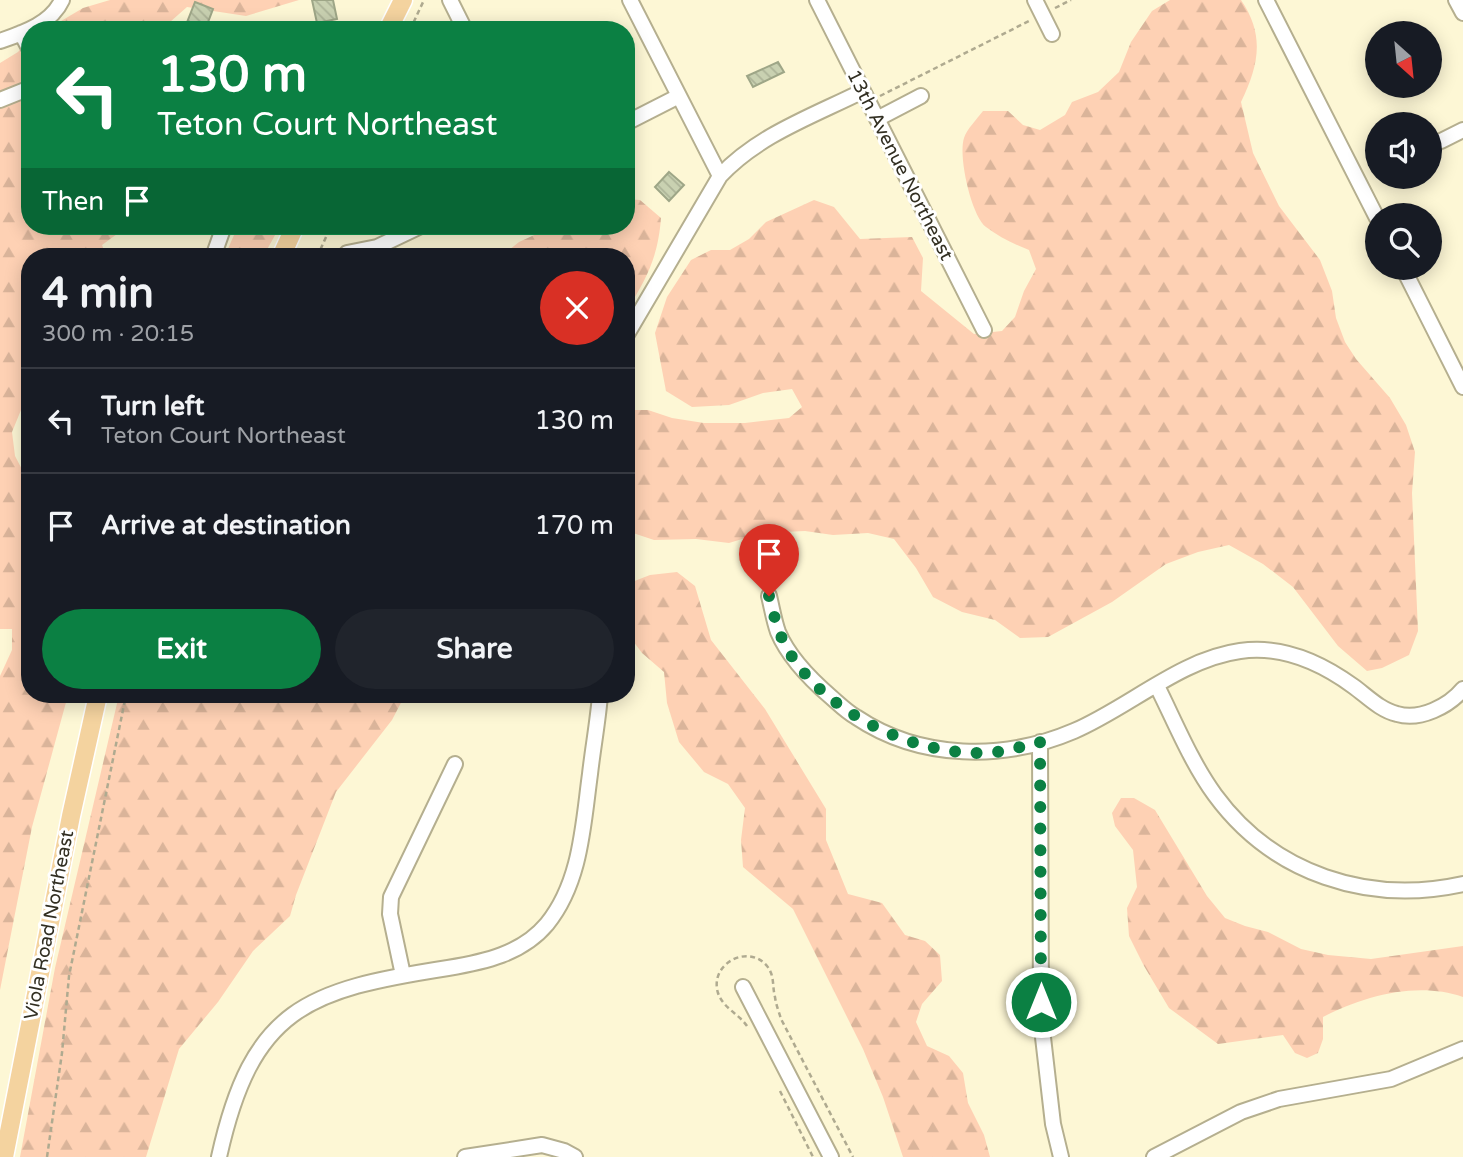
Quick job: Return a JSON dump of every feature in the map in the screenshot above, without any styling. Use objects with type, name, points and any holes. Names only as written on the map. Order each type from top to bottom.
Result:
[{"type":"main road","points":[[392,21],[403,0]]},
{"type":"main road","name":"Viola Road Northeast","points":[[4,1157],[71,816],[96,703]]},
{"type":"street","points":[[49,21],[62,0]]},
{"type":"street","points":[[450,0],[460,21]]},
{"type":"street","points":[[630,0],[720,176]]},
{"type":"street","name":"13th Avenue Northeast","points":[[817,0],[984,330]]},
{"type":"street","points":[[1035,0],[1052,34]]},
{"type":"street","points":[[1266,0],[1369,203]]},
{"type":"street","points":[[1456,0],[1463,13]]},
{"type":"street","points":[[0,41],[21,33]]},
{"type":"street","points":[[0,100],[21,92]]},
{"type":"street","points":[[635,118],[679,96]]},
{"type":"street","points":[[877,119],[921,96]]},
{"type":"street","points":[[635,321],[720,176],[735,161],[762,140],[866,97]]},
{"type":"street","points":[[1442,140],[1463,130]]},
{"type":"street","points":[[372,248],[402,235]]},
{"type":"street","points":[[1409,280],[1463,387]]},
{"type":"street","points":[[769,596],[778,631],[789,653],[812,681],[856,718],[902,740],[940,750],[977,753],[1010,750],[1040,742],[1074,731],[1205,660],[1230,652],[1254,649],[1277,650],[1303,659],[1346,681],[1383,708],[1407,716],[1428,713],[1445,704],[1463,688]]},
{"type":"street","points":[[1157,685],[1198,768],[1214,793],[1247,832],[1265,846],[1306,870],[1381,891],[1448,888],[1463,884]]},
{"type":"street","points":[[219,1157],[228,1117],[251,1062],[268,1035],[288,1016],[314,1001],[344,989],[403,975],[460,966],[510,952],[527,942],[549,922],[568,888],[581,842],[599,703]]},
{"type":"street","points":[[1040,742],[1041,1020],[1053,1124],[1061,1157]]},
{"type":"street","points":[[403,975],[390,914],[391,897],[455,764]]},
{"type":"street","points":[[743,987],[831,1157]]},
{"type":"street","points":[[1154,1157],[1241,1112],[1279,1099],[1391,1079],[1463,1049]]},
{"type":"street","points":[[466,1157],[542,1145],[575,1157]]},
{"type":"path","points":[[414,21],[425,0]]},
{"type":"path","points":[[866,97],[1071,0]]},
{"type":"path","points":[[47,1157],[62,1053],[69,975],[124,703]]},
{"type":"green space","points":[[110,0],[299,0],[246,16],[187,7],[171,21],[61,21],[83,8]]},
{"type":"green space","points":[[1170,0],[1241,0],[1249,13],[1254,26],[1257,50],[1252,75],[1241,102],[1253,153],[1279,206],[1320,260],[1332,291],[1336,318],[1345,342],[1390,398],[1406,425],[1415,452],[1412,493],[1418,631],[1409,655],[1382,668],[1367,671],[1338,646],[1293,587],[1263,564],[1229,545],[1198,552],[1166,564],[1112,602],[1048,637],[1020,638],[995,620],[962,612],[933,597],[894,539],[868,533],[833,535],[805,531],[762,533],[729,543],[696,539],[654,540],[635,534],[635,410],[648,410],[672,418],[704,423],[745,423],[789,418],[802,407],[792,389],[763,393],[729,405],[692,407],[666,391],[655,333],[667,297],[691,260],[711,250],[730,250],[749,239],[766,222],[814,200],[834,207],[860,239],[912,237],[923,258],[921,291],[974,334],[1002,331],[1015,317],[1024,291],[1036,269],[1029,250],[986,227],[975,211],[964,171],[965,135],[983,111],[1008,111],[1023,125],[1040,130],[1065,115],[1072,102],[1098,92],[1119,72],[1131,42],[1152,11]]},
{"type":"green space","points":[[21,48],[21,89],[0,102],[0,63]]},
{"type":"green space","points":[[21,99],[21,235],[116,235],[102,245],[103,248],[21,248],[21,410],[12,432],[15,456],[21,467],[21,703],[66,703],[32,827],[0,990],[0,676],[12,650],[12,629],[0,629],[0,106]]},
{"type":"green space","points":[[635,200],[640,200],[661,218],[650,267],[635,296],[635,248],[511,248],[534,235],[635,235]]},
{"type":"green space","points":[[234,235],[275,235],[268,248],[228,248]]},
{"type":"green space","points":[[677,572],[695,586],[711,640],[765,709],[826,809],[826,840],[848,894],[882,903],[905,935],[925,941],[940,955],[942,981],[922,1004],[916,1022],[927,1046],[949,1056],[963,1073],[968,1103],[984,1135],[990,1157],[903,1157],[863,1049],[793,909],[743,867],[741,840],[745,808],[728,784],[704,772],[679,742],[667,703],[664,672],[635,644],[635,581],[650,575]]},
{"type":"green space","points":[[117,703],[401,703],[392,720],[336,792],[290,916],[253,951],[218,1002],[179,1049],[146,1157],[20,1157],[55,968]]},
{"type":"green space","points":[[1121,798],[1134,798],[1155,810],[1207,896],[1225,918],[1268,932],[1301,949],[1328,955],[1371,959],[1463,946],[1463,997],[1427,990],[1409,991],[1373,997],[1339,1009],[1323,1017],[1323,1039],[1318,1053],[1307,1058],[1295,1053],[1283,1035],[1218,1044],[1169,1008],[1129,936],[1127,908],[1137,887],[1133,850],[1115,826],[1112,813]]},
{"type":"building","points":[[312,0],[333,0],[337,19],[317,21]]},
{"type":"building","points":[[195,2],[213,9],[208,21],[188,21]]},
{"type":"building","points":[[778,62],[784,72],[753,87],[747,76]]},
{"type":"building","points":[[669,172],[684,185],[669,201],[655,187]]},
{"type":"route","points":[[769,596],[778,631],[789,653],[812,681],[856,718],[902,740],[940,750],[977,753],[1010,750],[1040,742],[1041,1002]]}]
